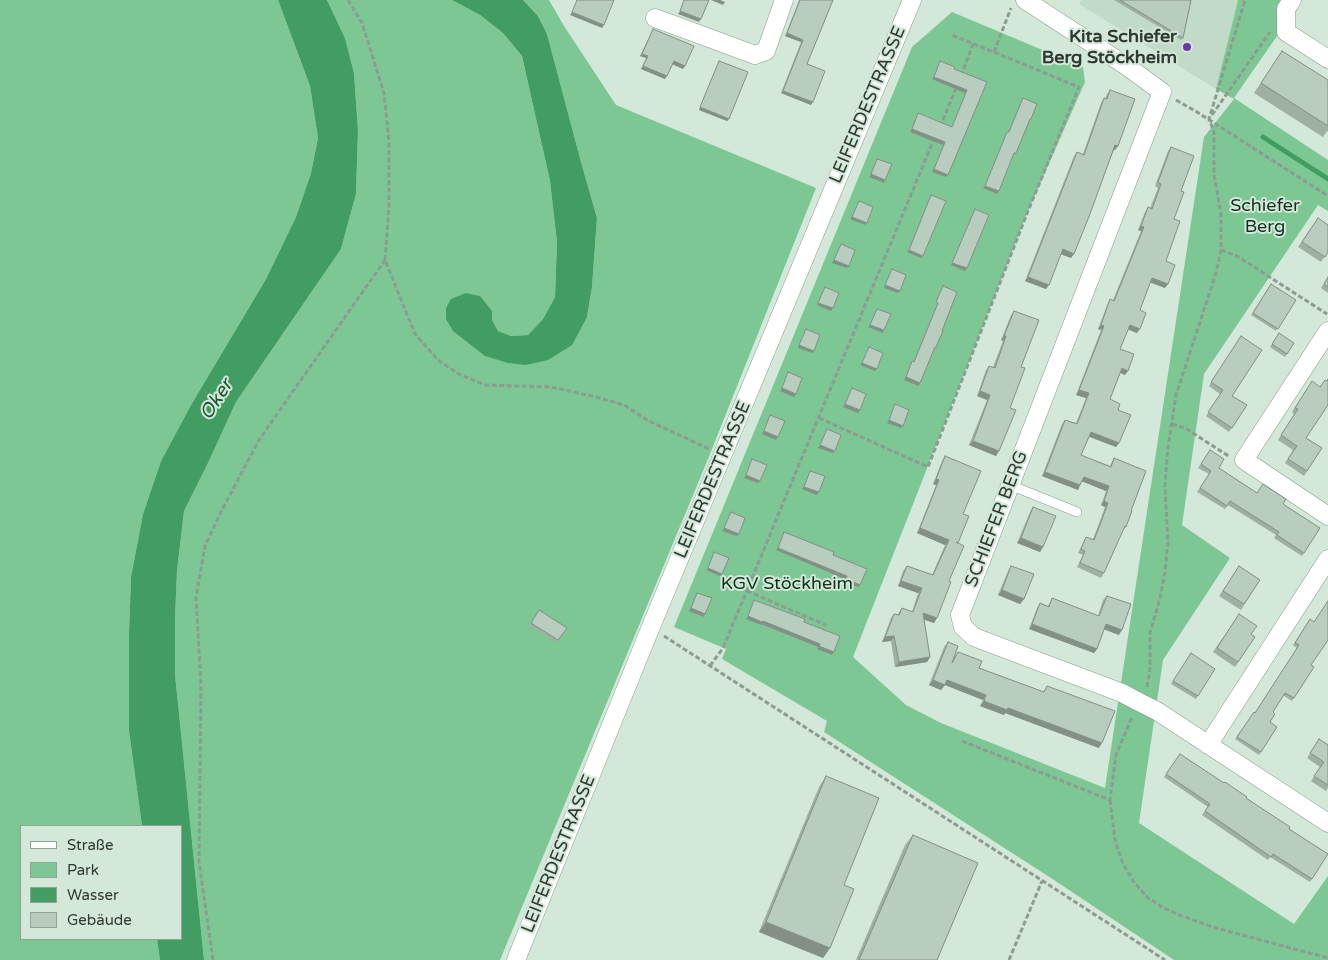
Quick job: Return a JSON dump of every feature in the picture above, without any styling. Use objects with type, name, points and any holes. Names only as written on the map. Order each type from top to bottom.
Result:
[{"type":"street","points":[[655,18],[755,55],[766,51],[784,0]]},
{"type":"street","name":"LEIFERDESTRASSE","points":[[516,960],[650,629],[912,0]]},
{"type":"street","points":[[1025,0],[1128,67],[1162,92]]},
{"type":"street","points":[[1289,5],[1286,32],[1328,59]]},
{"type":"street","name":"SCHIEFER BERG","points":[[1162,92],[960,615],[963,627],[974,637],[1122,693],[1157,712],[1328,823]]},
{"type":"street","points":[[1328,331],[1244,460],[1328,516]]},
{"type":"street","points":[[1208,745],[1328,559]]},
{"type":"lane","points":[[1010,485],[1077,512]]},
{"type":"path","points":[[348,0],[362,23],[384,93],[389,142],[389,205],[385,260],[415,334],[438,360],[459,374],[485,385],[551,387],[596,397],[624,406],[647,420],[723,456]]},
{"type":"path","points":[[994,52],[1015,0]]},
{"type":"path","points":[[1245,0],[1209,119],[1214,132],[1214,174],[1221,215],[1221,250],[1216,273],[1176,394],[1168,447],[1165,487],[1168,542],[1160,598],[1150,633],[1150,669],[1147,686],[1116,755],[1110,800],[1115,840],[1123,864],[1134,882],[1148,897],[1162,907],[1216,928],[1328,958]]},
{"type":"path","points":[[1209,119],[1289,5]]},
{"type":"path","points":[[819,418],[928,467],[1078,88],[952,35]]},
{"type":"path","points":[[710,666],[724,648],[973,44]]},
{"type":"path","points":[[1162,92],[1209,119],[1328,196]]},
{"type":"path","points":[[1221,250],[1237,256],[1328,314]]},
{"type":"path","points":[[213,960],[199,862],[201,685],[196,597],[206,546],[222,510],[259,440],[385,260]]},
{"type":"path","points":[[1172,424],[1185,428],[1234,460],[1244,460]]},
{"type":"path","points":[[747,591],[826,625]]},
{"type":"path","points":[[650,629],[666,637],[1165,960]]},
{"type":"path","points":[[962,741],[1110,800]]},
{"type":"path","points":[[1009,960],[1042,880]]},
{"type":"shaded area","name":"Kita Schiefer Berg Stöckheim","points":[[1082,0],[1238,0],[1216,89],[1079,4]]},
{"type":"green space","points":[[0,0],[278,0],[310,86],[318,138],[311,173],[296,217],[266,279],[191,405],[161,461],[143,514],[131,577],[129,633],[129,731],[142,825],[20,825],[20,940],[157,940],[160,960],[0,960]]},
{"type":"green space","points":[[327,0],[452,0],[480,15],[503,33],[522,56],[550,181],[557,242],[555,297],[543,319],[528,335],[511,336],[498,331],[492,320],[492,311],[485,356],[587,317],[592,287],[597,218],[547,34],[538,16],[523,0],[549,0],[616,105],[816,188],[708,459],[500,960],[204,960],[175,674],[177,571],[184,511],[236,402],[341,249],[356,194],[358,131],[354,73],[345,38]]},
{"type":"green space","points":[[1238,0],[1302,0],[1234,98],[1328,160],[1328,211],[1318,205],[1204,374],[1182,525],[1230,558],[1163,660],[1139,823],[1294,924],[1328,876],[1328,960],[1174,960],[1051,878],[824,732],[827,721],[722,659],[726,649],[674,627],[912,47],[952,12],[1083,67],[1085,82],[1028,211],[853,657],[906,705],[941,723],[1105,788],[1204,137],[1234,99],[1216,89]]},
{"type":"water","name":"Oker","points":[[278,0],[327,0],[345,38],[354,73],[358,131],[356,194],[341,249],[236,402],[184,511],[177,571],[175,674],[204,960],[160,960],[157,940],[182,940],[182,825],[142,825],[129,731],[131,577],[143,514],[161,461],[191,405],[266,279],[296,217],[311,173],[318,138],[310,86]]},
{"type":"water","points":[[452,0],[523,0],[538,16],[547,34],[597,218],[592,287],[587,317],[572,345],[548,360],[526,365],[508,363],[485,356],[453,331],[446,319],[446,308],[451,299],[466,293],[480,296],[492,311],[492,320],[498,331],[511,336],[528,335],[543,319],[555,297],[557,242],[550,181],[522,56],[503,33],[480,15]]},
{"type":"building","points":[[577,0],[614,0],[604,25],[572,12]]},
{"type":"building","points":[[684,0],[709,0],[701,19],[680,11]]},
{"type":"building","points":[[800,0],[833,0],[807,64],[825,71],[813,102],[783,91],[803,40],[787,33]]},
{"type":"building","name":"Kita Schiefer Berg Stöckheim","points":[[1120,0],[1191,0],[1183,38]]},
{"type":"building","points":[[653,29],[694,46],[685,66],[674,61],[667,76],[643,66],[648,56],[642,54]]},
{"type":"building","points":[[1282,51],[1328,80],[1328,126],[1261,83]]},
{"type":"building","points":[[719,61],[748,72],[729,119],[700,107]]},
{"type":"building","points":[[940,61],[955,67],[954,69],[987,82],[948,175],[934,169],[945,142],[912,129],[918,113],[952,127],[967,90],[934,77]]},
{"type":"building","points":[[1110,90],[1135,99],[1118,146],[1115,145],[1074,254],[1063,249],[1049,285],[1028,277],[1077,152],[1084,155],[1104,98],[1107,99]]},
{"type":"building","points":[[1023,98],[1037,104],[999,191],[985,186]]},
{"type":"building","points":[[1171,147],[1194,156],[1181,191],[1184,192],[1174,219],[1180,221],[1166,261],[1175,265],[1168,284],[1152,278],[1140,310],[1146,313],[1140,329],[1130,325],[1120,349],[1134,354],[1128,371],[1122,368],[1110,399],[1120,404],[1118,410],[1131,415],[1119,443],[1091,432],[1081,455],[1111,467],[1114,458],[1146,471],[1126,527],[1104,573],[1080,563],[1085,551],[1081,549],[1086,537],[1094,540],[1101,522],[1108,503],[1104,501],[1109,486],[1084,477],[1080,485],[1045,472],[1065,420],[1077,424],[1089,393],[1079,390],[1104,326],[1101,325],[1110,299],[1114,301],[1144,227],[1141,226],[1148,207],[1152,209],[1161,184],[1158,182]]},
{"type":"building","points":[[877,159],[892,164],[885,180],[871,174]]},
{"type":"building","points":[[931,195],[946,201],[923,256],[909,250]]},
{"type":"building","points":[[859,201],[873,207],[867,223],[852,217]]},
{"type":"building","points":[[975,209],[989,215],[967,268],[952,263]]},
{"type":"building","points":[[1318,218],[1328,225],[1328,252],[1325,257],[1302,242]]},
{"type":"building","points":[[841,244],[855,250],[849,266],[834,260]]},
{"type":"building","points":[[892,269],[906,275],[900,291],[885,285]]},
{"type":"building","points":[[1328,277],[1328,287],[1324,284]]},
{"type":"building","points":[[1271,284],[1296,300],[1278,329],[1253,313]]},
{"type":"building","points":[[943,286],[957,292],[943,331],[920,383],[906,377],[938,303],[936,302]]},
{"type":"building","points":[[825,287],[839,293],[833,308],[818,303]]},
{"type":"building","points":[[877,309],[891,314],[884,330],[870,325]]},
{"type":"building","points":[[1014,311],[1039,320],[1021,367],[1025,368],[1010,408],[1016,410],[999,451],[973,441],[990,395],[980,391],[989,366],[995,368],[1006,336],[1004,336]]},
{"type":"building","points":[[806,329],[820,335],[814,351],[799,345]]},
{"type":"building","points":[[1279,333],[1294,343],[1287,354],[1272,344]]},
{"type":"building","points":[[1241,336],[1262,350],[1232,396],[1247,405],[1232,428],[1208,412],[1223,390],[1211,382]]},
{"type":"building","points":[[869,347],[883,353],[877,369],[862,363]]},
{"type":"building","points":[[788,372],[802,378],[796,394],[782,388]]},
{"type":"building","points":[[1328,379],[1328,405],[1306,438],[1322,448],[1307,471],[1288,459],[1297,446],[1281,435],[1298,409],[1295,408],[1312,381],[1320,387]]},
{"type":"building","points":[[852,388],[866,394],[860,410],[845,404]]},
{"type":"building","points":[[895,404],[909,410],[903,426],[889,420]]},
{"type":"building","points":[[770,415],[785,421],[778,437],[764,431]]},
{"type":"building","points":[[827,429],[841,435],[835,451],[820,445]]},
{"type":"building","points":[[1210,450],[1224,459],[1219,468],[1257,493],[1263,484],[1286,499],[1283,504],[1320,528],[1304,553],[1277,535],[1279,532],[1230,501],[1227,506],[1200,488],[1211,471],[1201,464]]},
{"type":"building","points":[[945,456],[981,471],[963,514],[969,516],[958,543],[964,546],[949,581],[951,582],[937,618],[923,613],[930,657],[899,662],[894,636],[885,637],[894,614],[899,615],[902,608],[913,612],[922,588],[901,581],[907,566],[933,575],[949,540],[920,528],[939,480],[936,479]]},
{"type":"building","points":[[752,459],[767,465],[760,481],[746,475]]},
{"type":"building","points":[[810,471],[825,476],[819,492],[804,487]]},
{"type":"building","points":[[1033,507],[1056,516],[1043,547],[1021,538]]},
{"type":"building","points":[[731,512],[745,518],[739,534],[724,528]]},
{"type":"building","points":[[784,532],[834,552],[833,555],[867,569],[860,585],[846,579],[847,576],[778,548]]},
{"type":"building","points":[[714,552],[729,558],[722,574],[708,568]]},
{"type":"building","points":[[1011,566],[1034,574],[1024,599],[1002,590]]},
{"type":"building","points":[[1239,566],[1260,580],[1244,604],[1223,591]]},
{"type":"building","points":[[697,593],[712,598],[705,614],[691,608]]},
{"type":"building","points":[[1107,596],[1131,604],[1122,630],[1106,624],[1097,649],[1032,624],[1040,603],[1049,607],[1052,598],[1099,616]]},
{"type":"building","points":[[754,600],[805,619],[804,622],[840,636],[834,652],[819,646],[820,644],[748,616]]},
{"type":"building","points":[[1328,601],[1328,640],[1311,665],[1314,667],[1294,698],[1285,693],[1273,712],[1275,714],[1270,722],[1277,727],[1261,752],[1237,737],[1255,713],[1299,645],[1295,643],[1310,619],[1314,622]]},
{"type":"building","points":[[539,610],[567,628],[558,640],[531,623]]},
{"type":"building","points":[[1239,614],[1257,626],[1251,634],[1255,637],[1238,662],[1217,648]]},
{"type":"building","points":[[948,642],[958,646],[952,663],[958,652],[982,661],[979,668],[1044,692],[1047,686],[1115,711],[1102,743],[984,701],[986,695],[947,680],[945,685],[933,680]]},
{"type":"building","points":[[1191,653],[1215,669],[1198,696],[1173,681]]},
{"type":"building","points":[[1319,739],[1328,745],[1328,785],[1314,776],[1324,762],[1310,753]]},
{"type":"building","points":[[1180,754],[1225,782],[1290,827],[1289,829],[1328,854],[1312,879],[1273,854],[1271,857],[1205,811],[1210,804],[1166,774]]},
{"type":"building","points":[[826,776],[879,798],[844,885],[854,889],[830,948],[766,922]]},
{"type":"building","points":[[913,835],[978,863],[937,960],[859,960]]},
{"type":"waterway","points":[[1263,137],[1328,179]]},
{"type":"place","name":"Kita Schiefer Berg Stöckheim","points":[[1187,47]]},
{"type":"park label","name":"Schiefer Berg","points":[[1265,216]]},
{"type":"park label","name":"KGV Stöckheim","points":[[787,584]]}]
